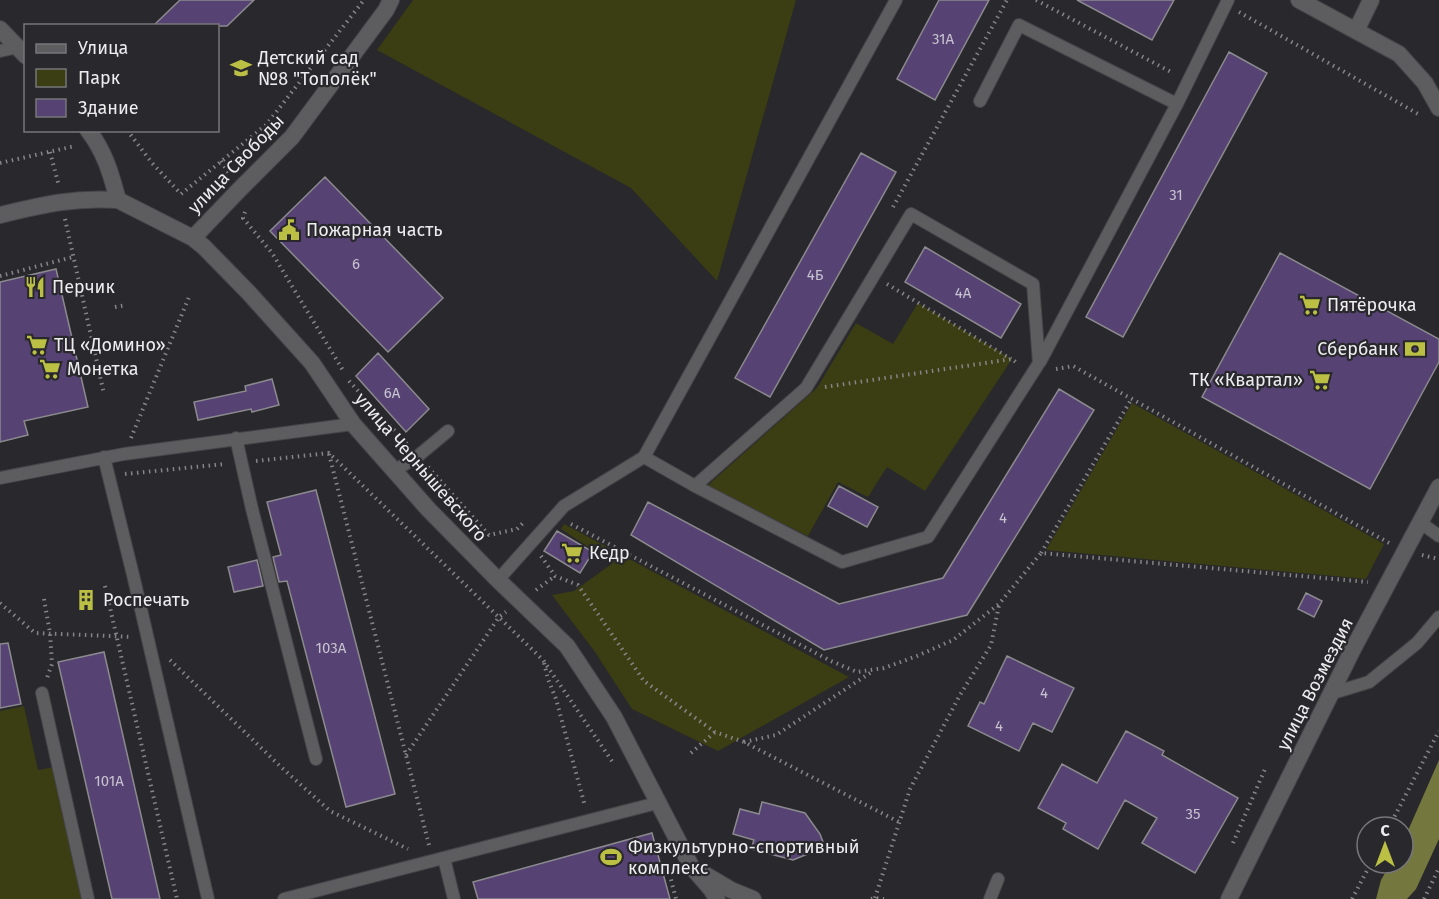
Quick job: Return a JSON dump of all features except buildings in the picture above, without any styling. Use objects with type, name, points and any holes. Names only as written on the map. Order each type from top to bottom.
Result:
[{"type":"street","name":"улица Свободы","points":[[193,238],[292,137],[392,0]]},
{"type":"street","points":[[1299,0],[1399,54],[1425,83],[1434,114]]},
{"type":"street","points":[[1356,31],[1371,0]]},
{"type":"street","points":[[0,29],[22,51]]},
{"type":"street","points":[[0,215],[63,201],[102,199],[118,201],[109,167],[92,136]]},
{"type":"street","name":"улица Чернышевского","points":[[118,201],[193,238],[204,247],[312,363],[353,424],[429,510],[567,646],[614,717],[690,866],[717,899]]},
{"type":"street","name":"улица Возмездия","points":[[1229,899],[1353,649],[1439,487]]},
{"type":"street","points":[[690,866],[731,890],[753,899]]},
{"type":"lane","points":[[498,580],[564,506],[644,457],[896,0]]},
{"type":"lane","points":[[644,457],[842,562],[927,537],[1036,368],[1177,104],[1227,2]]},
{"type":"lane","points":[[980,101],[1019,25],[1177,104]]},
{"type":"lane","points":[[0,51],[22,51]]},
{"type":"lane","points":[[695,486],[806,388],[911,214],[1033,284],[1036,368]]},
{"type":"lane","points":[[0,478],[104,457],[353,424]]},
{"type":"lane","points":[[394,471],[418,456],[448,431]]},
{"type":"lane","points":[[236,438],[316,759]]},
{"type":"lane","points":[[104,457],[208,899]]},
{"type":"lane","points":[[1421,523],[1439,536]]},
{"type":"lane","points":[[1333,693],[1369,682],[1417,643],[1439,617]]},
{"type":"lane","points":[[42,693],[88,899]]},
{"type":"lane","points":[[284,899],[657,803]]},
{"type":"lane","points":[[438,859],[454,899]]},
{"type":"lane","points":[[990,899],[998,879]]},
{"type":"path","points":[[129,132],[181,195],[266,125],[364,0]]},
{"type":"path","points":[[907,182],[1007,0]]},
{"type":"path","points":[[1036,0],[1188,81]]},
{"type":"path","points":[[1227,2],[1434,114]]},
{"type":"path","points":[[0,163],[92,136]]},
{"type":"path","points":[[221,161],[239,190],[249,195],[243,219],[272,253],[349,381]]},
{"type":"path","points":[[67,232],[104,394]]},
{"type":"path","points":[[0,276],[73,257]]},
{"type":"path","points":[[874,276],[1012,360],[1036,368],[1073,366],[1398,548]]},
{"type":"path","points":[[124,454],[189,297]]},
{"type":"path","points":[[115,307],[126,305]]},
{"type":"path","points":[[806,388],[1012,360]]},
{"type":"path","points":[[1041,553],[1131,399]]},
{"type":"path","points":[[329,453],[406,755],[438,859]]},
{"type":"path","points":[[107,476],[329,453],[543,660],[617,767]]},
{"type":"path","points":[[517,529],[531,543],[555,576],[578,585],[644,681],[716,732],[744,742],[898,822]]},
{"type":"path","points":[[105,586],[177,899]]},
{"type":"path","points":[[42,693],[52,664],[50,633],[44,599]]},
{"type":"path","points":[[0,603],[35,633],[147,638],[330,811],[438,859]]},
{"type":"path","points":[[884,899],[873,898],[909,789],[960,695],[991,645],[999,604]]},
{"type":"path","points":[[406,755],[499,617]]},
{"type":"path","points":[[543,660],[589,820]]},
{"type":"path","points":[[744,742],[776,735],[875,669]]},
{"type":"path","points":[[1395,815],[1439,731]]},
{"type":"path","points":[[691,753],[716,732]]},
{"type":"path","points":[[1232,845],[1265,769]]},
{"type":"path","points":[[1424,899],[1439,868]]},
{"type":"path","points":[[1352,899],[1365,875]]},
{"type":"green space","points":[[413,0],[796,0],[717,281],[631,188],[377,50]]},
{"type":"green space","points":[[918,303],[1012,359],[925,491],[887,467],[868,497],[838,482],[808,536],[707,486],[817,388],[856,323],[893,344]]},
{"type":"green space","points":[[1132,403],[1384,544],[1366,579],[1046,550]]},
{"type":"green space","points":[[564,524],[849,677],[718,751],[632,709],[595,652],[552,595],[574,591],[613,563],[561,529]]},
{"type":"green space","points":[[24,706],[38,770],[55,767],[84,899],[0,899],[0,711]]},
{"type":"shaded area","points":[[1439,760],[1439,839],[1416,889],[1407,899],[1376,899],[1384,875],[1415,875],[1415,815]]},
{"type":"place","name":"Детский сад №8 \"Тополёк\"","points":[[241,68]]},
{"type":"place","name":"Пожарная часть","points":[[289,230]]},
{"type":"place","name":"Перчик","points":[[35,287]]},
{"type":"place","name":"Пятёрочка","points":[[1310,305]]},
{"type":"place","name":"ТЦ «Домино»","points":[[37,345]]},
{"type":"place","name":"Сбербанк","points":[[1415,349]]},
{"type":"place","name":"Монетка","points":[[50,369]]},
{"type":"place","name":"ТК «Квартал»","points":[[1320,380]]},
{"type":"place","name":"Кедр","points":[[572,553]]},
{"type":"place","name":"Роспечать","points":[[86,600]]},
{"type":"place","name":"Физкультурно-спортивный комплекс","points":[[611,857]]}]
